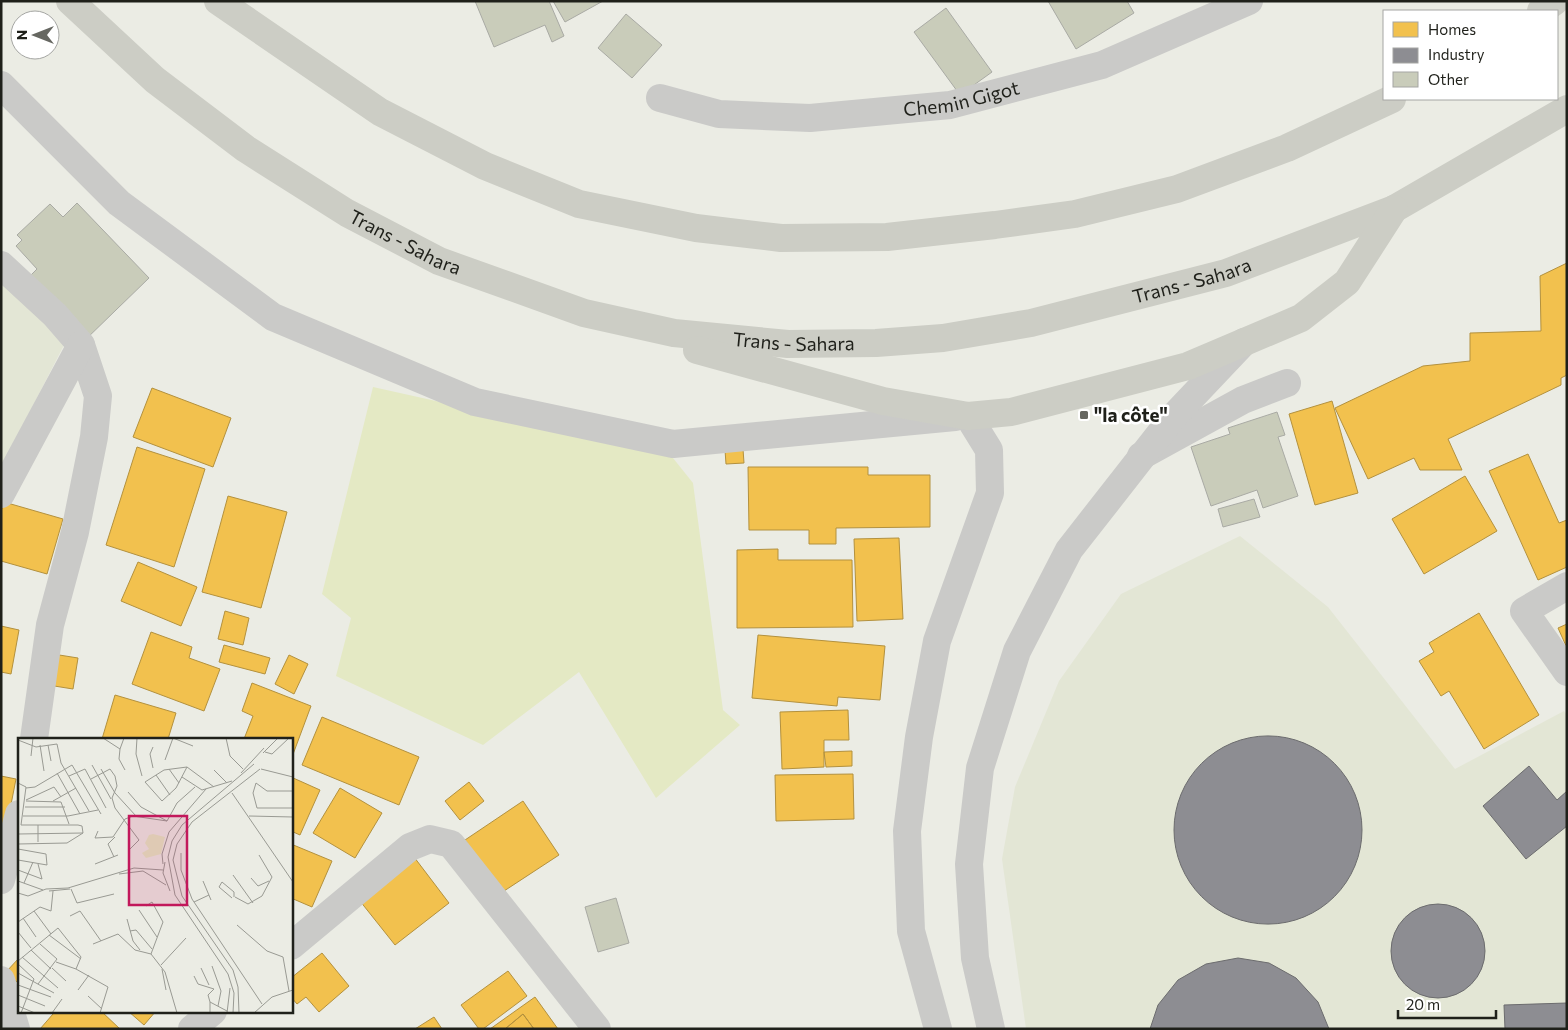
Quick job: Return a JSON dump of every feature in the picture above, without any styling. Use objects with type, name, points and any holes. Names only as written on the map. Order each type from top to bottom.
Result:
[{"type":"highway","name":"Trans - Sahara","points":[[70,1],[155,80],[246,148],[346,213],[439,261],[584,313],[674,333],[788,344],[876,343],[943,338],[1031,323],[1226,272],[1394,209],[1567,109]]},
{"type":"highway","points":[[218,1],[380,112],[485,166],[579,204],[696,228],[780,238],[887,237],[1075,214],[1177,189],[1287,148],[1390,100]]},
{"type":"highway","points":[[1542,10],[1555,1]]},
{"type":"highway","points":[[584,313],[652,338],[728,357],[882,401],[968,416],[1011,412],[1188,366],[1301,318],[1348,282],[1394,209]]},
{"type":"street","name":"Chemin Gigot","points":[[660,98],[719,114],[810,118],[950,105],[1102,65],[1249,1]]},
{"type":"street","points":[[1,85],[119,203],[273,317],[475,402],[673,444],[968,416],[989,450],[990,493],[937,641],[919,737],[907,831],[911,932],[938,1029]]},
{"type":"street","points":[[1,265],[55,315],[81,346],[98,396],[94,437],[75,532],[50,625],[34,738]]},
{"type":"street","points":[[990,1029],[975,958],[969,864],[980,768],[1017,651],[1064,559],[1102,505],[1173,417],[1244,342]]},
{"type":"street","points":[[1,494],[81,346]]},
{"type":"street","points":[[1141,456],[1243,400],[1287,383]]},
{"type":"street","points":[[1567,586],[1524,610],[1567,672]]},
{"type":"street","points":[[1,880],[18,818]]},
{"type":"street","points":[[292,945],[410,847],[430,839],[451,844],[597,1029]]},
{"type":"street","points":[[1,980],[16,1029]]},
{"type":"street","points":[[192,1029],[212,1012]]},
{"type":"shaded area","points":[[1,271],[66,341],[1,468]]},
{"type":"shaded area","points":[[1240,536],[1328,607],[1455,769],[1564,711],[1567,715],[1567,1029],[1026,1029],[1002,859],[1015,787],[1059,681],[1121,594]]},
{"type":"green space","points":[[373,387],[669,453],[693,483],[723,710],[740,725],[656,798],[579,672],[483,745],[336,676],[351,618],[322,594]]},
{"type":"building: Homes","points":[[1567,263],[1567,375],[1561,378],[1561,385],[1448,439],[1462,470],[1420,470],[1414,458],[1368,479],[1335,408],[1423,366],[1470,361],[1470,333],[1541,331],[1540,276]]},
{"type":"building: Homes","points":[[152,388],[231,418],[213,467],[133,437]]},
{"type":"building: Homes","points":[[1332,401],[1358,493],[1315,505],[1289,414]]},
{"type":"building: Homes","points":[[137,447],[205,469],[174,567],[106,545]]},
{"type":"building: Homes","points":[[743,449],[744,463],[726,464],[725,450]]},
{"type":"building: Homes","points":[[1528,454],[1559,523],[1567,520],[1567,567],[1538,580],[1489,471]]},
{"type":"building: Homes","points":[[748,467],[868,467],[868,475],[930,475],[930,527],[836,528],[836,544],[809,544],[809,530],[749,530]]},
{"type":"building: Homes","points":[[1465,476],[1497,531],[1424,574],[1392,519]]},
{"type":"building: Homes","points":[[228,496],[287,512],[261,608],[202,592]]},
{"type":"building: Homes","points":[[4,502],[63,519],[47,574],[1,561],[1,511]]},
{"type":"building: Homes","points":[[899,538],[903,619],[857,621],[854,539]]},
{"type":"building: Homes","points":[[778,549],[778,560],[852,560],[853,627],[737,628],[737,550]]},
{"type":"building: Homes","points":[[138,562],[197,587],[181,626],[121,601]]},
{"type":"building: Homes","points":[[225,611],[249,618],[243,645],[218,639]]},
{"type":"building: Homes","points":[[1479,613],[1539,715],[1484,749],[1449,691],[1441,696],[1419,661],[1434,652],[1429,643]]},
{"type":"building: Homes","points":[[1567,624],[1567,648],[1558,628]]},
{"type":"building: Homes","points":[[1,626],[19,630],[11,674],[1,672]]},
{"type":"building: Homes","points":[[151,632],[192,647],[189,658],[220,669],[204,711],[132,684]]},
{"type":"building: Homes","points":[[758,635],[885,646],[880,700],[838,697],[837,706],[752,698]]},
{"type":"building: Homes","points":[[224,645],[270,658],[265,674],[219,662]]},
{"type":"building: Homes","points":[[53,654],[78,658],[73,689],[48,685]]},
{"type":"building: Homes","points":[[289,655],[308,664],[294,694],[275,684]]},
{"type":"building: Homes","points":[[252,683],[311,706],[292,757],[292,738],[244,738],[253,716],[242,711]]},
{"type":"building: Homes","points":[[115,695],[176,713],[168,738],[102,738]]},
{"type":"building: Homes","points":[[848,710],[849,740],[824,740],[824,767],[782,769],[780,712]]},
{"type":"building: Homes","points":[[322,717],[419,757],[399,805],[302,765]]},
{"type":"building: Homes","points":[[852,751],[852,766],[826,767],[824,752]]},
{"type":"building: Homes","points":[[853,774],[854,819],[776,821],[775,775]]},
{"type":"building: Homes","points":[[1,776],[16,779],[5,835],[1,834]]},
{"type":"building: Homes","points":[[292,777],[320,790],[300,835],[292,831]]},
{"type":"building: Homes","points":[[469,782],[484,801],[460,820],[445,801]]},
{"type":"building: Homes","points":[[340,788],[382,813],[355,858],[313,833]]},
{"type":"building: Homes","points":[[523,801],[559,855],[501,893],[465,840]]},
{"type":"building: Homes","points":[[292,844],[332,861],[312,907],[292,898]]},
{"type":"building: Homes","points":[[411,853],[449,903],[395,945],[356,896]]},
{"type":"building: Homes","points":[[322,953],[349,986],[319,1012],[306,997],[297,1004],[292,998],[292,977]]},
{"type":"building: Homes","points":[[18,959],[18,983],[6,972]]},
{"type":"building: Homes","points":[[508,971],[527,996],[483,1029],[479,1029],[461,1005]]},
{"type":"building: Homes","points":[[535,997],[558,1029],[534,1029],[523,1014],[505,1029],[490,1029]]},
{"type":"building: Homes","points":[[50,1012],[102,1012],[120,1029],[40,1029],[53,1014]]},
{"type":"building: Homes","points":[[129,1012],[155,1012],[144,1025]]},
{"type":"building: Homes","points":[[523,1014],[534,1029],[505,1029]]},
{"type":"building: Homes","points":[[434,1017],[442,1029],[415,1029]]},
{"type":"building: Industry","points":[[1268,736],[1295,740],[1312,747],[1334,764],[1351,786],[1358,803],[1362,830],[1358,857],[1351,874],[1334,896],[1312,913],[1295,920],[1268,924],[1241,920],[1224,913],[1202,896],[1185,874],[1178,857],[1174,830],[1178,803],[1185,786],[1202,764],[1224,747],[1241,740]]},
{"type":"building: Industry","points":[[1529,766],[1557,800],[1567,791],[1567,826],[1526,859],[1483,806]]},
{"type":"building: Industry","points":[[1438,904],[1456,907],[1471,918],[1482,933],[1485,951],[1482,969],[1471,984],[1456,995],[1438,998],[1420,995],[1405,984],[1394,969],[1391,951],[1394,933],[1405,918],[1420,907]]},
{"type":"building: Industry","points":[[1238,958],[1269,963],[1296,978],[1318,1002],[1329,1029],[1150,1029],[1158,1005],[1178,980],[1206,964]]},
{"type":"building: Industry","points":[[1567,1003],[1567,1029],[1505,1029],[1504,1005]]},
{"type":"building: Other","points":[[475,1],[549,1],[564,36],[552,42],[545,25],[494,47]]},
{"type":"building: Other","points":[[553,1],[603,1],[565,22]]},
{"type":"building: Other","points":[[1048,1],[1127,1],[1134,13],[1076,49]]},
{"type":"building: Other","points":[[946,8],[992,72],[960,95],[914,32]]},
{"type":"building: Other","points":[[626,14],[662,45],[632,78],[598,48]]},
{"type":"building: Other","points":[[77,203],[149,278],[83,342],[25,281],[37,269],[16,246],[22,240],[17,235],[50,204],[63,217]]},
{"type":"building: Other","points":[[1277,412],[1285,435],[1278,437],[1298,496],[1263,508],[1257,490],[1211,506],[1191,447],[1230,434],[1228,428]]},
{"type":"building: Other","points":[[1254,499],[1260,517],[1223,527],[1218,509]]},
{"type":"building: Other","points":[[616,898],[629,943],[598,952],[585,907]]},
{"type":"place","name":"\"la côte\"","points":[[1084,415]]}]
